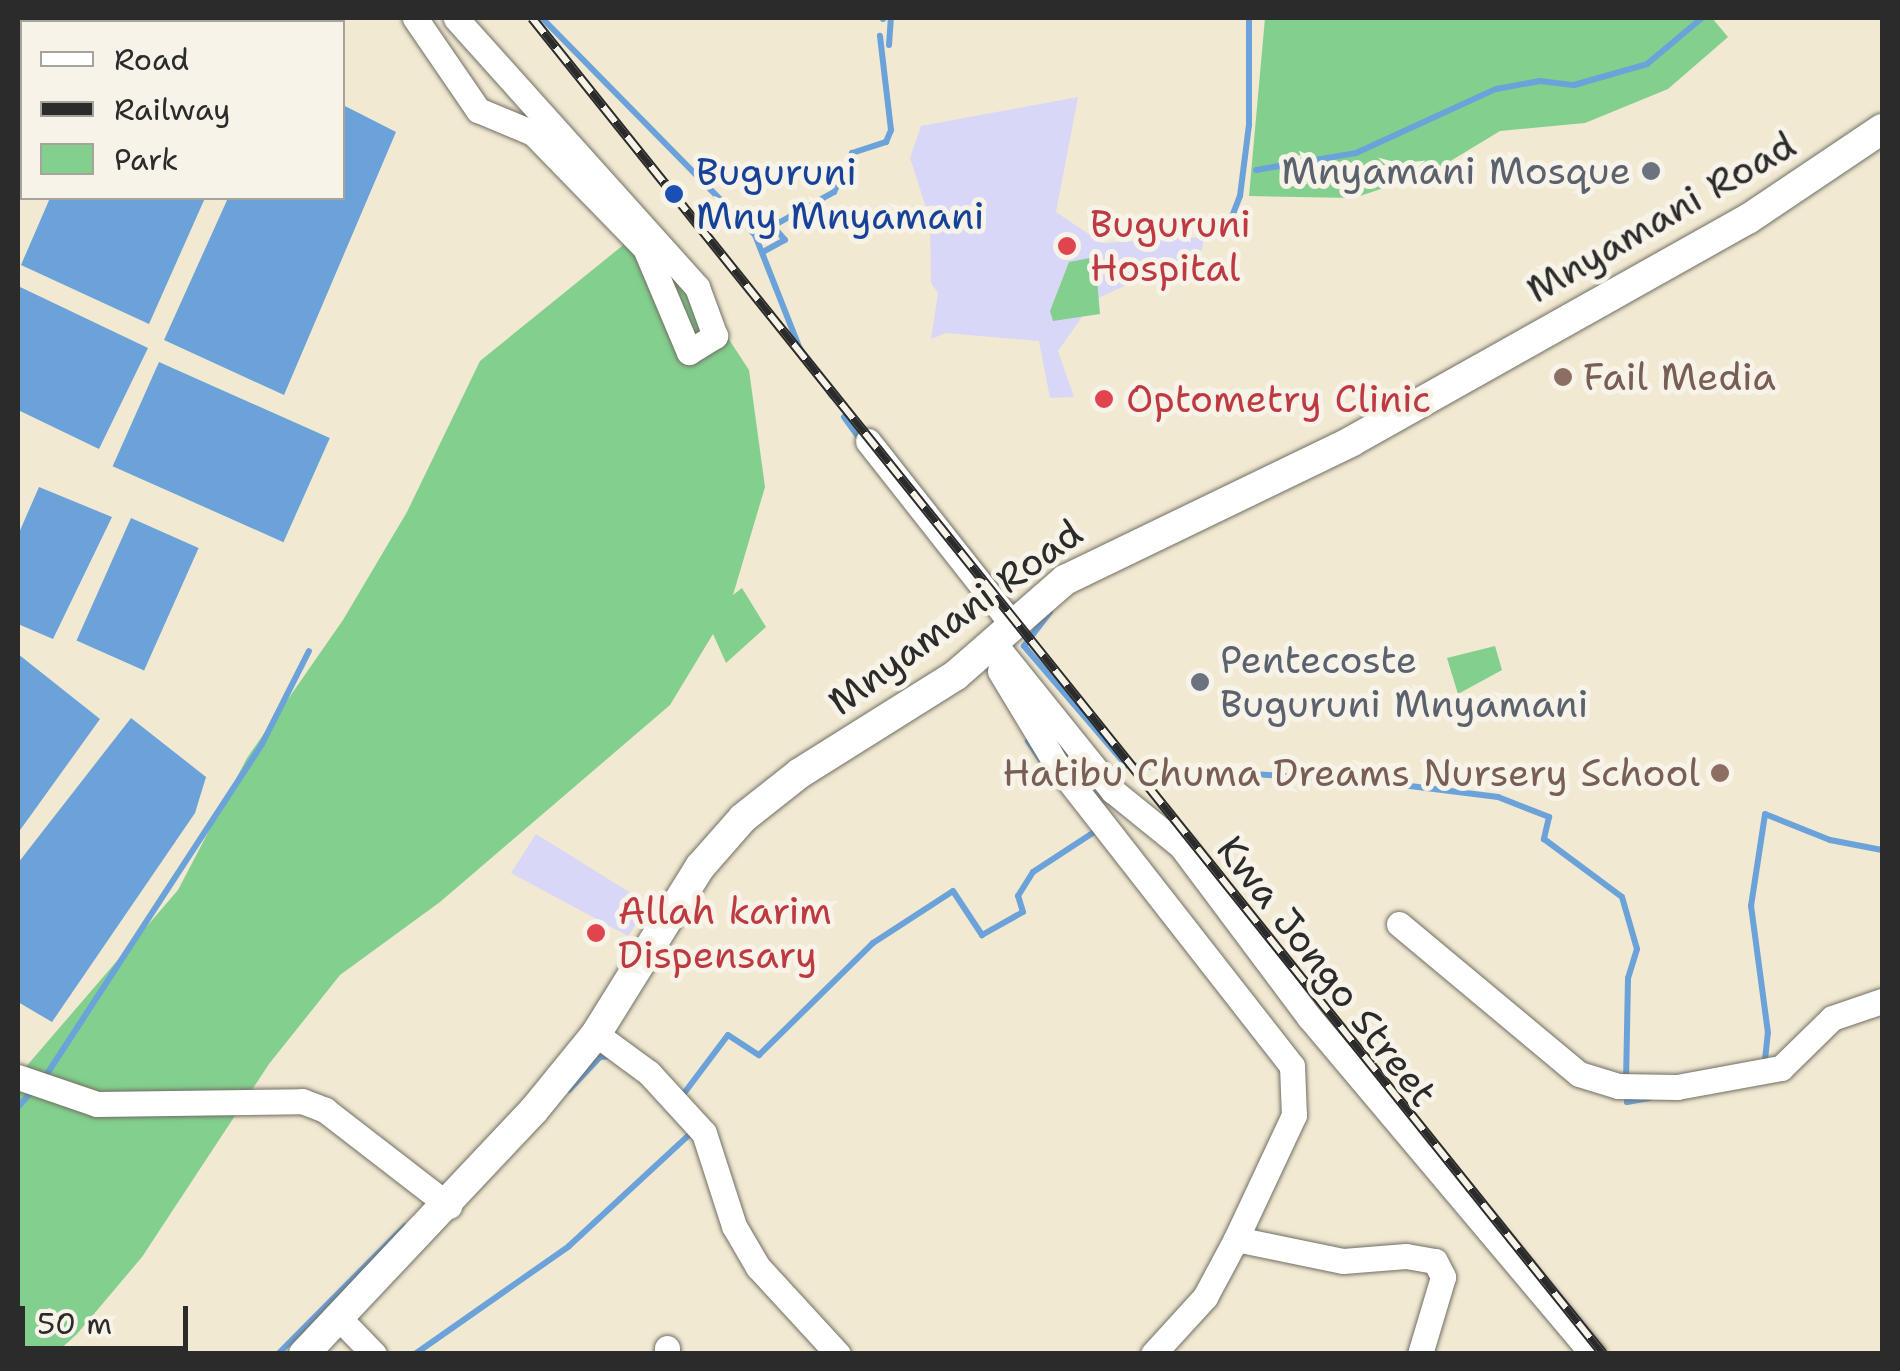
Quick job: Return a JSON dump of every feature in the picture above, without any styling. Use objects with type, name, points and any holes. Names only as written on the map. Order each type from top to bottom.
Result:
[{"type":"street","points":[[415,18],[478,110],[533,133],[645,248],[689,352],[715,336],[697,287],[456,18]]},
{"type":"street","name":"Mnyamani Road","points":[[304,1354],[448,1206],[596,1034],[700,866],[743,818],[997,639],[1114,551],[1352,440],[1748,219],[1882,129]]},
{"type":"street","points":[[868,441],[997,639],[1056,764],[1292,1066],[1294,1115],[1236,1239],[1205,1297],[1153,1354]]},
{"type":"street","name":"Kwa Jongo Street","points":[[997,639],[1113,791],[1180,846],[1310,1017],[1593,1354]]},
{"type":"street","points":[[1398,924],[1579,1074],[1618,1086],[1677,1086],[1781,1068],[1832,1018],[1882,1001]]},
{"type":"street","points":[[596,1034],[649,1073],[704,1133],[734,1226],[758,1267],[838,1354]]},
{"type":"street","points":[[18,1077],[97,1104],[302,1102],[324,1110],[448,1206]]},
{"type":"street","points":[[1236,1239],[1342,1261],[1406,1256],[1436,1262],[1443,1277],[1420,1354]]},
{"type":"street","points":[[339,1318],[374,1354]]},
{"type":"shaded area","name":"Buguruni Hospital","points":[[1078,97],[1056,212],[1102,243],[1204,237],[1202,250],[1094,300],[1058,351],[1074,397],[1050,398],[1039,341],[946,333],[931,339],[938,293],[931,283],[930,220],[910,158],[921,126]]},
{"type":"shaded area","points":[[536,834],[650,905],[628,936],[511,873]]},
{"type":"green space","points":[[1265,18],[1712,18],[1728,37],[1668,89],[1585,123],[1500,131],[1434,171],[1354,198],[1249,196]]},
{"type":"green space","points":[[627,242],[703,300],[749,370],[765,487],[733,595],[742,588],[766,627],[726,663],[713,634],[670,705],[440,902],[340,975],[269,1064],[142,1257],[77,1334],[56,1353],[18,1353],[18,1076],[178,890],[247,758],[343,620],[407,512],[480,361]]},
{"type":"green space","points":[[1095,257],[1100,314],[1053,321],[1050,311],[1069,262]]},
{"type":"green space","points":[[1495,646],[1502,670],[1458,694],[1447,658]]},
{"type":"water","points":[[345,106],[396,132],[284,395],[164,340],[227,200],[345,200]]},
{"type":"water","points":[[49,200],[204,200],[149,324],[21,265]]},
{"type":"water","points":[[18,286],[148,348],[99,449],[18,410]]},
{"type":"water","points":[[159,362],[330,438],[283,542],[113,466]]},
{"type":"water","points":[[39,487],[112,517],[53,639],[18,624],[18,535]]},
{"type":"water","points":[[131,518],[199,548],[144,671],[76,640]]},
{"type":"water","points":[[18,654],[100,719],[18,833]]},
{"type":"water","points":[[131,718],[206,777],[195,813],[52,1022],[18,1002],[18,863]]},
{"type":"waterway","points":[[542,18],[755,235],[800,349],[832,396]]},
{"type":"waterway","points":[[889,45],[891,18]]},
{"type":"waterway","points":[[1228,227],[1240,196],[1249,125],[1249,18]]},
{"type":"waterway","points":[[1256,170],[1356,153],[1496,89],[1540,81],[1574,85],[1647,64],[1702,18]]},
{"type":"waterway","points":[[763,252],[785,240],[773,226],[834,192],[852,153],[886,142],[891,130],[880,36]]},
{"type":"waterway","points":[[844,417],[861,440]]},
{"type":"waterway","points":[[1050,612],[1024,646],[1126,765],[1386,783],[1498,797],[1549,817],[1544,839],[1622,897],[1637,949],[1628,978],[1626,1081]]},
{"type":"waterway","points":[[45,1077],[262,744],[309,651]]},
{"type":"waterway","points":[[1028,741],[1046,768]]},
{"type":"waterway","points":[[1765,1060],[1768,1033],[1751,906],[1765,814],[1830,840],[1882,850]]},
{"type":"waterway","points":[[682,1096],[728,1035],[759,1055],[873,943],[953,891],[982,935],[1023,912],[1018,896],[1033,872],[1099,829]]},
{"type":"waterway","points":[[569,1090],[600,1057],[612,1056]]},
{"type":"waterway","points":[[18,1107],[30,1093]]},
{"type":"waterway","points":[[1627,1093],[1627,1102],[1650,1098]]},
{"type":"waterway","points":[[415,1354],[569,1246],[692,1132]]},
{"type":"waterway","points":[[278,1354],[405,1226]]},
{"type":"railway","points":[[532,18],[1603,1354]]},
{"type":"place","name":"Mnyamani Mosque","points":[[1651,171]]},
{"type":"place","name":"Buguruni Mny Mnyamani","points":[[674,194]]},
{"type":"place","name":"Buguruni Hospital","points":[[1067,246]]},
{"type":"place","name":"Fail Media","points":[[1563,377]]},
{"type":"place","name":"Optometry Clinic","points":[[1104,399]]},
{"type":"place","name":"Pentecoste Buguruni Mnyamani","points":[[1200,682]]},
{"type":"place","name":"Hatibu Chuma Dreams Nursery School","points":[[1720,773]]},
{"type":"place","name":"Allah karim Dispensary","points":[[596,933]]}]
